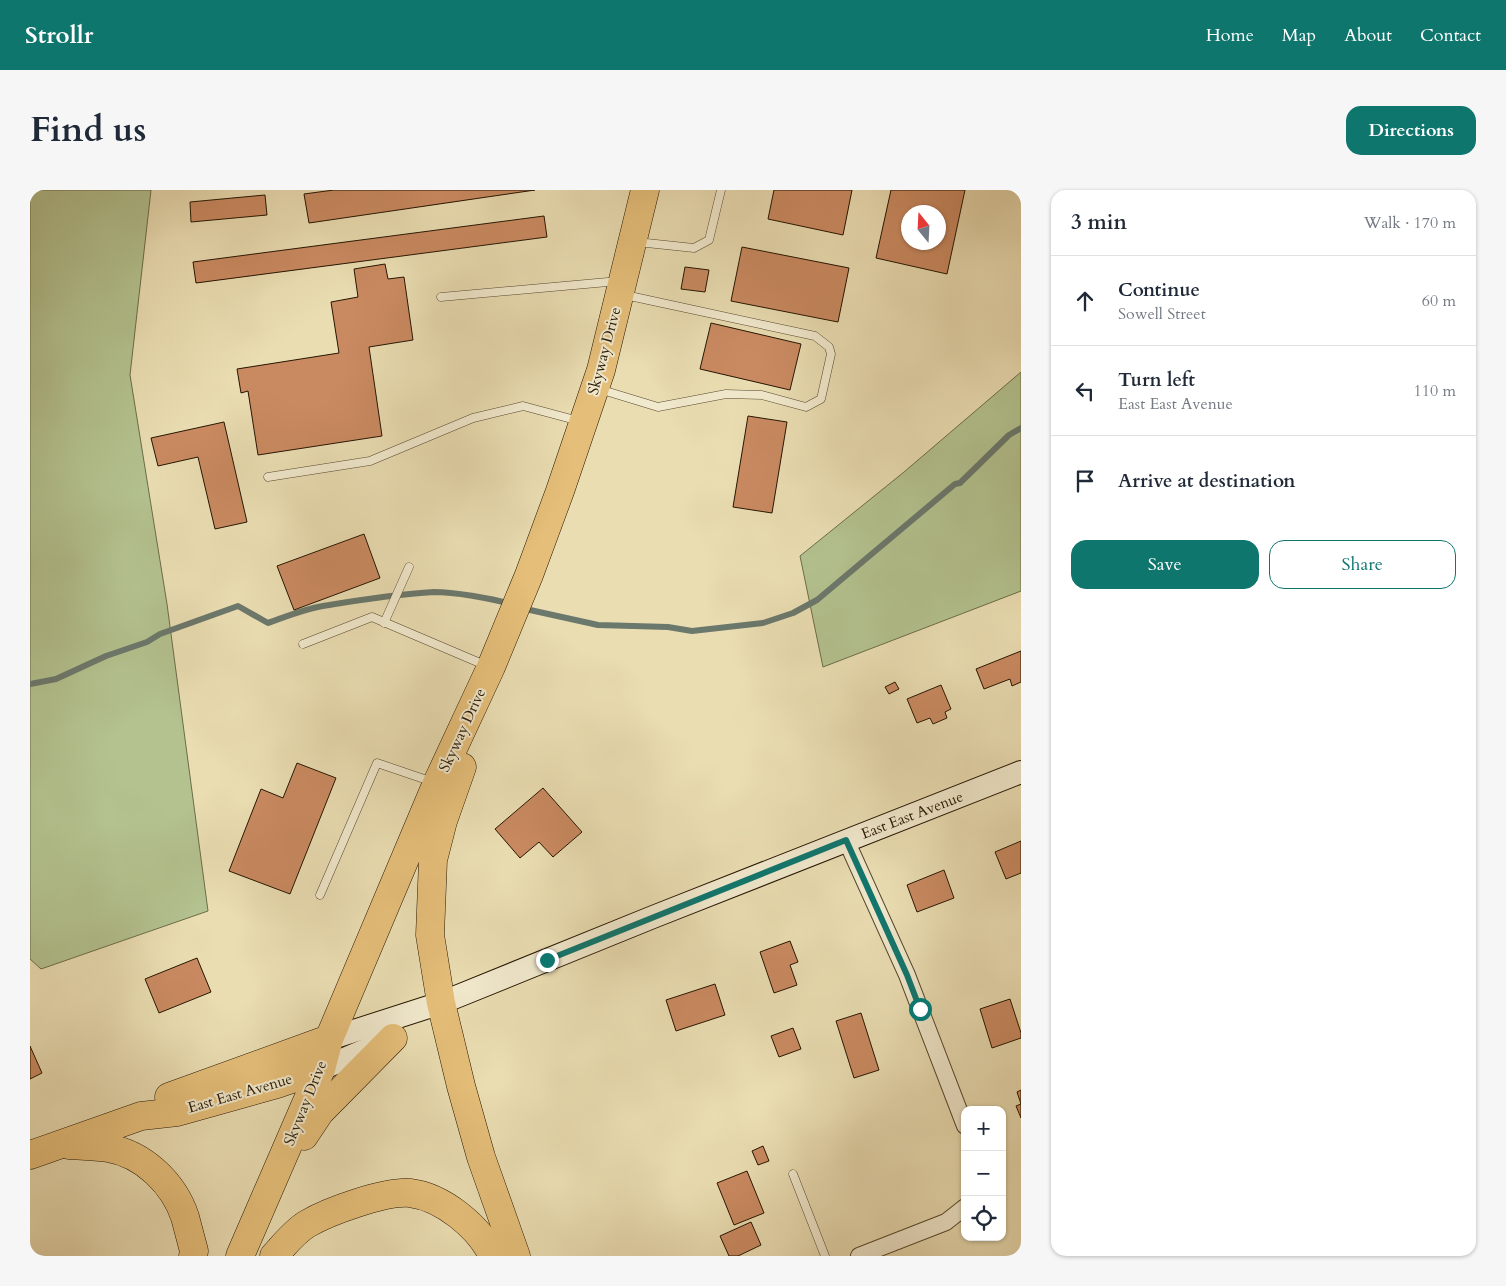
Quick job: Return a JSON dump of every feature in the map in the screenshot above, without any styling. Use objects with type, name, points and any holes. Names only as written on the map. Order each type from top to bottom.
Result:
[{"type":"highway","name":"Skyway Drive","points":[[240,1256],[321,1069],[329,1039],[437,784],[491,668],[529,575],[595,388],[645,190]]},
{"type":"highway","points":[[491,668],[467,751],[443,821],[433,860],[430,935],[441,1003],[461,1086],[481,1157],[516,1256]]},
{"type":"highway","points":[[268,1190],[320,1112],[393,1038]]},
{"type":"highway","name":"East East Avenue","points":[[140,1116],[168,1097],[329,1039]]},
{"type":"highway","name":"East East Avenue","points":[[30,1155],[140,1116],[177,1112],[277,1084],[321,1069]]},
{"type":"highway","points":[[60,1144],[108,1148],[136,1158],[149,1167],[165,1181],[185,1216],[194,1251],[193,1256]]},
{"type":"highway","points":[[274,1256],[294,1235],[308,1224],[333,1212],[365,1201],[410,1193],[427,1198],[451,1209],[468,1222],[487,1244],[492,1256]]},
{"type":"street","name":"East East Avenue","points":[[329,1039],[441,1003],[846,840],[1021,772]]},
{"type":"street","points":[[846,840],[907,975],[961,1116]]},
{"type":"street","name":"East East Avenue","points":[[321,1069],[393,1038],[441,1003]]},
{"type":"street","points":[[859,1256],[946,1222],[961,1210]]},
{"type":"lane","points":[[633,242],[694,248],[709,240],[721,190]]},
{"type":"lane","points":[[441,297],[621,287],[815,336],[829,347],[832,354],[821,399],[806,407],[762,395],[726,394],[658,407],[595,388]]},
{"type":"lane","points":[[268,477],[370,461],[473,418],[523,406],[583,423]]},
{"type":"lane","points":[[384,623],[409,567]]},
{"type":"lane","points":[[303,644],[372,617],[491,668]]},
{"type":"lane","points":[[320,895],[377,763],[437,784]]},
{"type":"lane","points":[[793,1174],[825,1256]]},
{"type":"green space","points":[[30,190],[151,190],[130,375],[167,604],[208,911],[41,969],[30,959]]},
{"type":"green space","points":[[1021,372],[1021,591],[823,667],[800,556],[904,472]]},
{"type":"building","points":[[334,190],[535,190],[309,223],[304,194]]},
{"type":"building","points":[[774,190],[852,190],[843,235],[768,219]]},
{"type":"building","points":[[891,190],[965,190],[947,274],[876,258]]},
{"type":"building","points":[[265,195],[267,215],[191,222],[190,202]]},
{"type":"building","points":[[544,216],[547,237],[196,283],[193,262]]},
{"type":"building","points":[[742,247],[849,268],[838,322],[731,301]]},
{"type":"building","points":[[385,264],[388,279],[404,277],[413,340],[369,347],[382,436],[258,455],[248,391],[241,393],[237,369],[339,353],[331,302],[358,297],[354,269]]},
{"type":"building","points":[[685,267],[709,270],[705,292],[681,289]]},
{"type":"building","points":[[711,323],[801,344],[790,390],[700,369]]},
{"type":"building","points":[[748,416],[787,422],[772,513],[733,507]]},
{"type":"building","points":[[224,422],[247,522],[215,529],[198,457],[158,466],[151,438]]},
{"type":"building","points":[[364,534],[380,578],[294,610],[277,566]]},
{"type":"building","points":[[1021,651],[1021,682],[1012,686],[1010,679],[984,689],[976,669]]},
{"type":"building","points":[[895,682],[899,689],[889,694],[885,687]]},
{"type":"building","points":[[941,685],[951,709],[945,712],[947,718],[933,724],[930,718],[917,723],[907,699]]},
{"type":"building","points":[[297,763],[336,778],[290,894],[229,871],[261,789],[283,798]]},
{"type":"building","points":[[543,788],[582,832],[553,857],[539,842],[520,858],[495,829]]},
{"type":"building","points":[[1021,841],[1021,873],[1006,879],[995,852]]},
{"type":"building","points":[[944,870],[954,898],[917,912],[907,885]]},
{"type":"building","points":[[790,941],[798,962],[790,965],[797,985],[774,993],[760,952]]},
{"type":"building","points":[[197,958],[211,992],[159,1013],[145,979]]},
{"type":"building","points":[[715,984],[725,1015],[676,1031],[666,1000]]},
{"type":"building","points":[[1010,999],[1021,1038],[992,1048],[980,1009]]},
{"type":"building","points":[[861,1013],[879,1070],[854,1078],[836,1021]]},
{"type":"building","points":[[793,1028],[801,1049],[779,1057],[771,1036]]},
{"type":"building","points":[[30,1046],[42,1073],[30,1079]]},
{"type":"building","points":[[1021,1090],[1021,1104],[1017,1092]]},
{"type":"building","points":[[1021,1104],[1021,1118],[1016,1106]]},
{"type":"building","points":[[763,1146],[769,1161],[758,1165],[752,1151]]},
{"type":"building","points":[[747,1171],[764,1213],[734,1225],[717,1183]]},
{"type":"building","points":[[751,1222],[761,1245],[738,1256],[729,1256],[720,1236]]},
{"type":"waterway","points":[[521,608],[598,625],[668,627],[692,631],[763,623],[793,613],[817,600],[955,484],[960,483],[1009,435],[1021,428]]},
{"type":"waterway","points":[[30,684],[56,679],[106,656],[147,642],[160,634],[238,606],[268,623],[316,607],[378,597],[420,593],[461,594],[510,604]]},
{"type":"route","points":[[547,960],[846,840],[907,975],[920,1009]]}]
